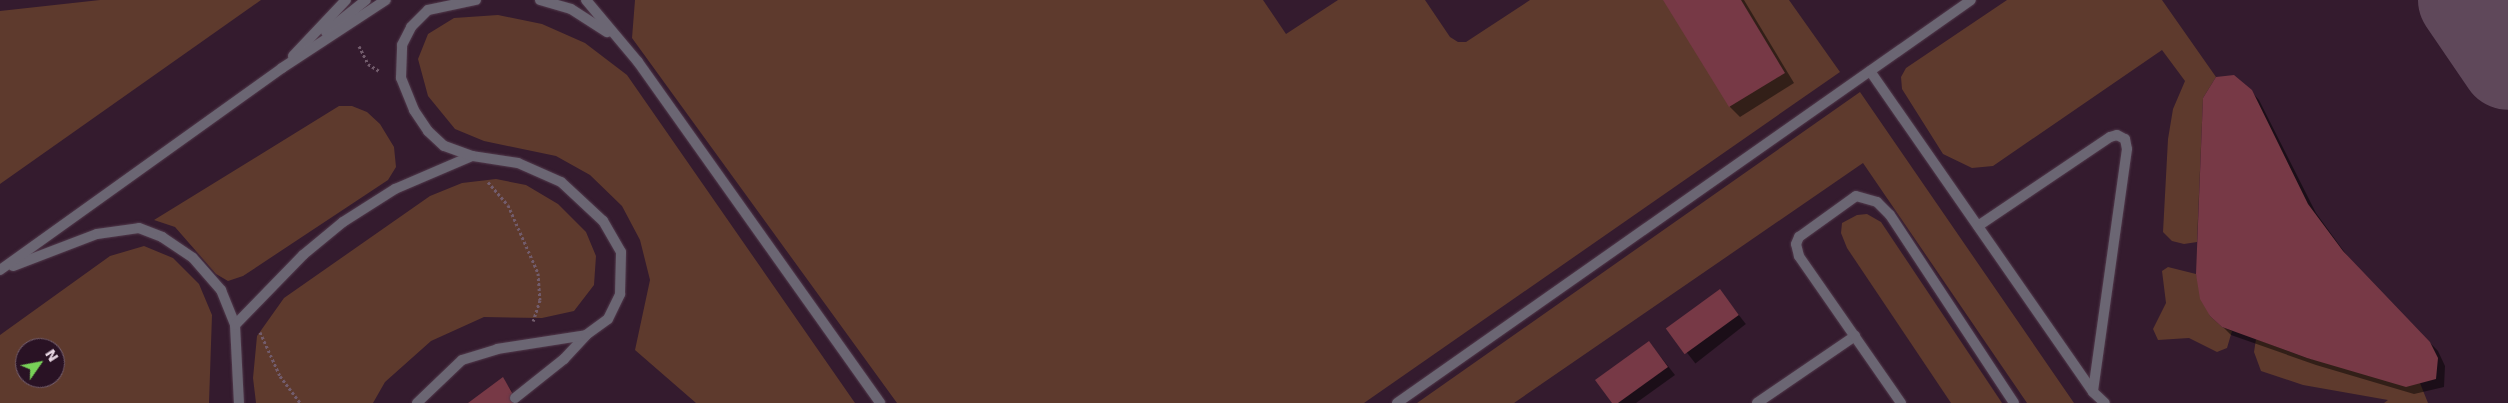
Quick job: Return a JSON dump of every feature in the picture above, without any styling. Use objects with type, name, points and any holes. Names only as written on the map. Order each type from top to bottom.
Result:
[{"type":"lane","points":[[282,68],[346,0]]},
{"type":"lane","points":[[282,68],[366,0]]},
{"type":"lane","points":[[0,270],[282,68],[386,0]]},
{"type":"lane","points":[[443,0],[428,10],[411,27],[402,45],[401,78],[414,110],[428,131],[444,146],[468,158],[518,163],[561,182],[603,221],[621,252],[620,294],[608,319],[586,335],[564,359],[515,398]]},
{"type":"lane","points":[[428,10],[476,0]]},
{"type":"lane","points":[[540,0],[571,9],[602,27],[638,62]]},
{"type":"lane","points":[[586,0],[638,62],[880,403]]},
{"type":"lane","points":[[1397,403],[1971,0]]},
{"type":"lane","points":[[1870,70],[2093,392],[2105,403]]},
{"type":"lane","points":[[1978,226],[2110,137],[2118,135],[2125,139],[2127,149],[2093,392]]},
{"type":"lane","points":[[235,325],[304,255],[343,222],[396,189],[468,158]]},
{"type":"lane","points":[[1901,403],[1799,256],[1796,244],[1798,237],[1856,196],[1877,202],[1890,215],[2014,403]]},
{"type":"lane","points":[[0,270],[97,234],[139,228],[162,237],[193,258],[222,290],[235,325],[239,403]]},
{"type":"lane","points":[[417,403],[462,360],[524,345],[586,335]]},
{"type":"lane","points":[[1757,403],[1855,336]]},
{"type":"path","points":[[349,24],[368,64],[401,78]]},
{"type":"path","points":[[468,158],[508,205],[538,273],[540,300],[524,345]]},
{"type":"path","points":[[243,316],[264,336],[280,376],[300,403]]},
{"type":"shaded area","points":[[100,0],[261,0],[0,184],[0,11]]},
{"type":"shaded area","points":[[635,0],[1263,0],[1286,34],[1338,0],[1425,0],[1450,37],[1458,42],[1466,42],[1530,0],[1789,0],[1840,72],[1364,403],[897,403],[632,38]]},
{"type":"shaded area","points":[[2007,0],[2162,0],[2216,77],[2203,98],[2197,242],[2184,244],[2172,241],[2163,232],[2168,139],[2173,109],[2185,81],[2162,50],[1993,166],[1972,168],[1943,154],[1902,89],[1901,77],[1906,68]]},
{"type":"shaded area","points":[[498,15],[542,24],[585,43],[627,75],[855,403],[696,403],[635,350],[650,280],[640,240],[622,206],[590,175],[556,156],[484,141],[455,129],[428,96],[418,59],[428,34],[454,18]]},
{"type":"shaded area","points":[[1860,92],[2074,403],[2027,403],[1863,163],[1514,403],[1417,403]]},
{"type":"shaded area","points":[[339,106],[352,106],[367,112],[380,124],[394,147],[396,167],[388,180],[243,276],[228,281],[216,274],[175,227],[154,220]]},
{"type":"shaded area","points":[[496,179],[526,185],[558,204],[586,232],[596,256],[594,285],[574,311],[542,318],[484,317],[431,341],[385,382],[373,403],[256,403],[253,378],[257,336],[284,298],[430,196],[462,183]]},
{"type":"shaded area","points":[[1867,214],[1881,222],[2002,403],[1951,403],[1847,248],[1841,233],[1842,223],[1857,215]]},
{"type":"shaded area","points":[[144,246],[173,258],[199,284],[212,315],[209,403],[0,403],[0,335],[110,256]]},
{"type":"shaded area","points":[[2168,267],[2196,274],[2210,316],[2222,327],[2232,331],[2227,348],[2217,352],[2189,338],[2158,340],[2153,329],[2166,303],[2162,271]]},
{"type":"shaded area","points":[[2256,339],[2307,358],[2420,383],[2428,403],[2384,403],[2388,400],[2303,385],[2261,371],[2254,352]]},
{"type":"building","points":[[1663,0],[1741,0],[1785,73],[1729,107]]},
{"type":"building","points":[[2234,75],[2252,90],[2308,204],[2343,251],[2430,342],[2438,358],[2436,379],[2406,387],[2307,358],[2222,327],[2210,316],[2200,299],[2196,274],[2203,98],[2216,77]]},
{"type":"building","points":[[1720,289],[1739,315],[1685,354],[1666,328]]},
{"type":"building","points":[[1649,341],[1668,367],[1618,403],[1612,403],[1595,380]]},
{"type":"building","points":[[503,377],[518,403],[468,403]]},
{"type":"taxiway","points":[[2465,0],[2508,63]]}]
